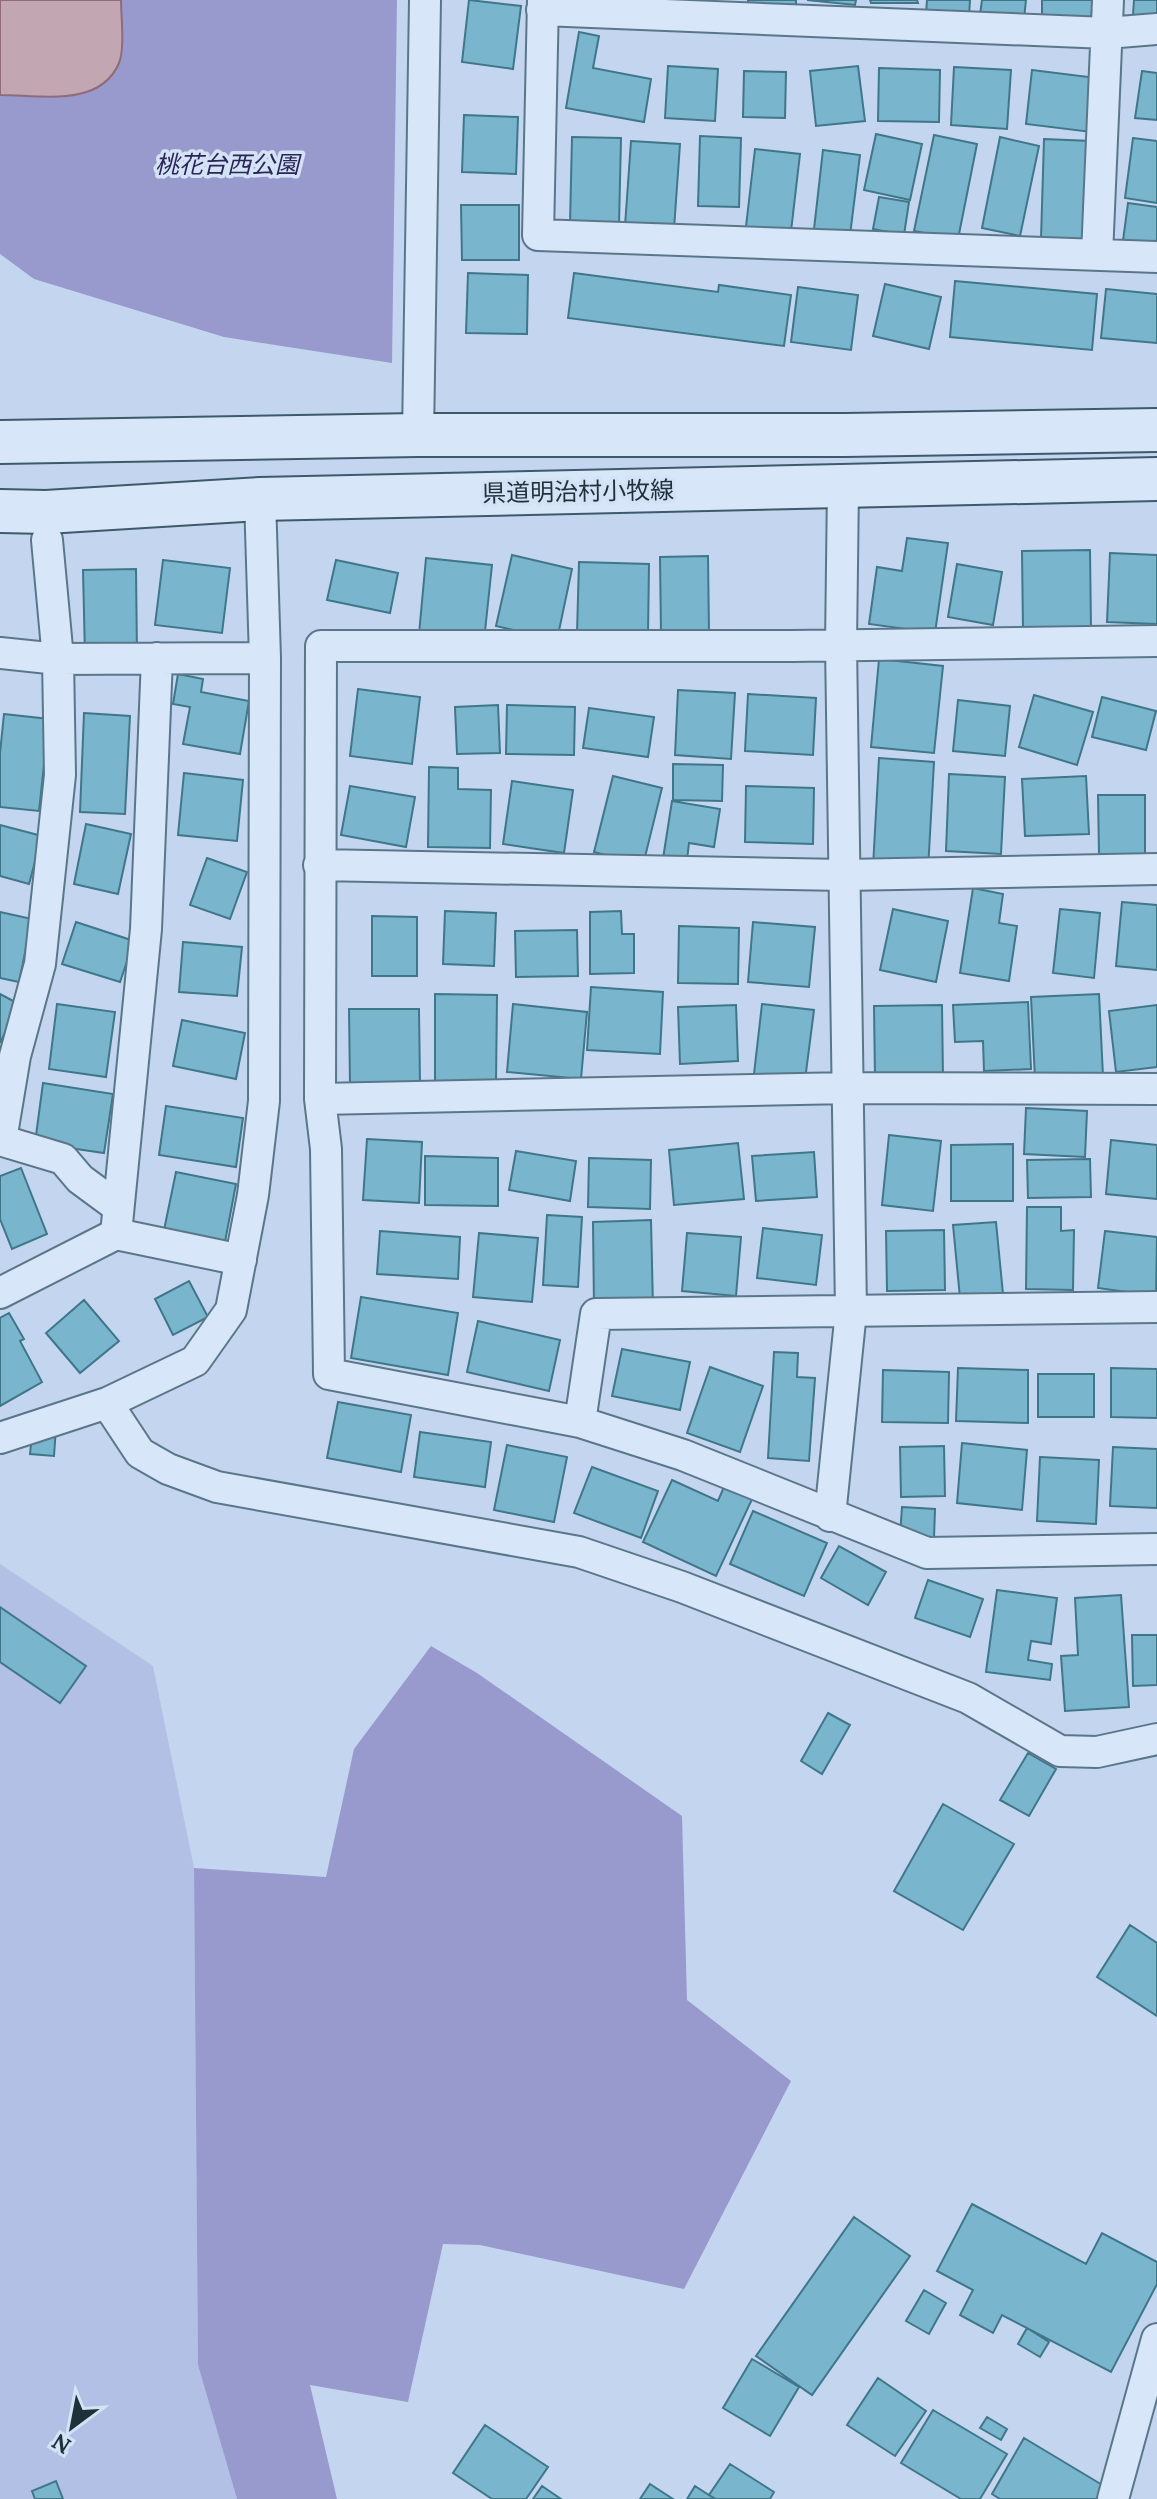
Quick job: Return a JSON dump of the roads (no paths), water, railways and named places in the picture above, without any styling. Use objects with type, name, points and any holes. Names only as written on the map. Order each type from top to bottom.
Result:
[{"type":"main road","points":[[0,442],[418,435],[845,435],[1157,430]]},
{"type":"main road","name":"県道明治村小牧線","points":[[0,511],[46,512],[260,499],[1157,479]]},
{"type":"street","points":[[418,435],[425,0]]},
{"type":"street","points":[[1097,255],[1108,0]]},
{"type":"street","points":[[1157,29],[1107,33],[543,5],[538,235],[1157,257]]},
{"type":"street","points":[[830,1516],[851,1311],[841,645],[843,486]]},
{"type":"street","points":[[0,1438],[107,1403],[195,1361],[231,1310],[253,1195],[264,1101],[265,658],[260,499]]},
{"type":"street","points":[[47,540],[58,659],[60,775],[40,964],[15,1056],[0,1140],[63,1159],[117,1220],[241,1260]]},
{"type":"street","points":[[1157,641],[321,646],[319,865],[320,1099],[326,1149],[329,1374],[580,1422],[683,1455],[927,1553],[1157,1549]]},
{"type":"street","points":[[0,653],[58,659],[265,658]]},
{"type":"street","points":[[117,1220],[146,929],[157,658]]},
{"type":"street","points":[[319,865],[844,875],[1157,869]]},
{"type":"street","points":[[320,1099],[849,1088],[1157,1089]]},
{"type":"street","points":[[0,1293],[117,1220]]},
{"type":"street","points":[[580,1422],[596,1314],[1157,1307]]},
{"type":"street","points":[[107,1403],[140,1453],[168,1469],[217,1487],[579,1552],[682,1587],[968,1698],[1060,1751],[1097,1752],[1157,1739]]},
{"type":"street","points":[[1113,2499],[1157,2339]]},
{"type":"park label","name":"桃花台西公園","points":[[227,165]]}]
